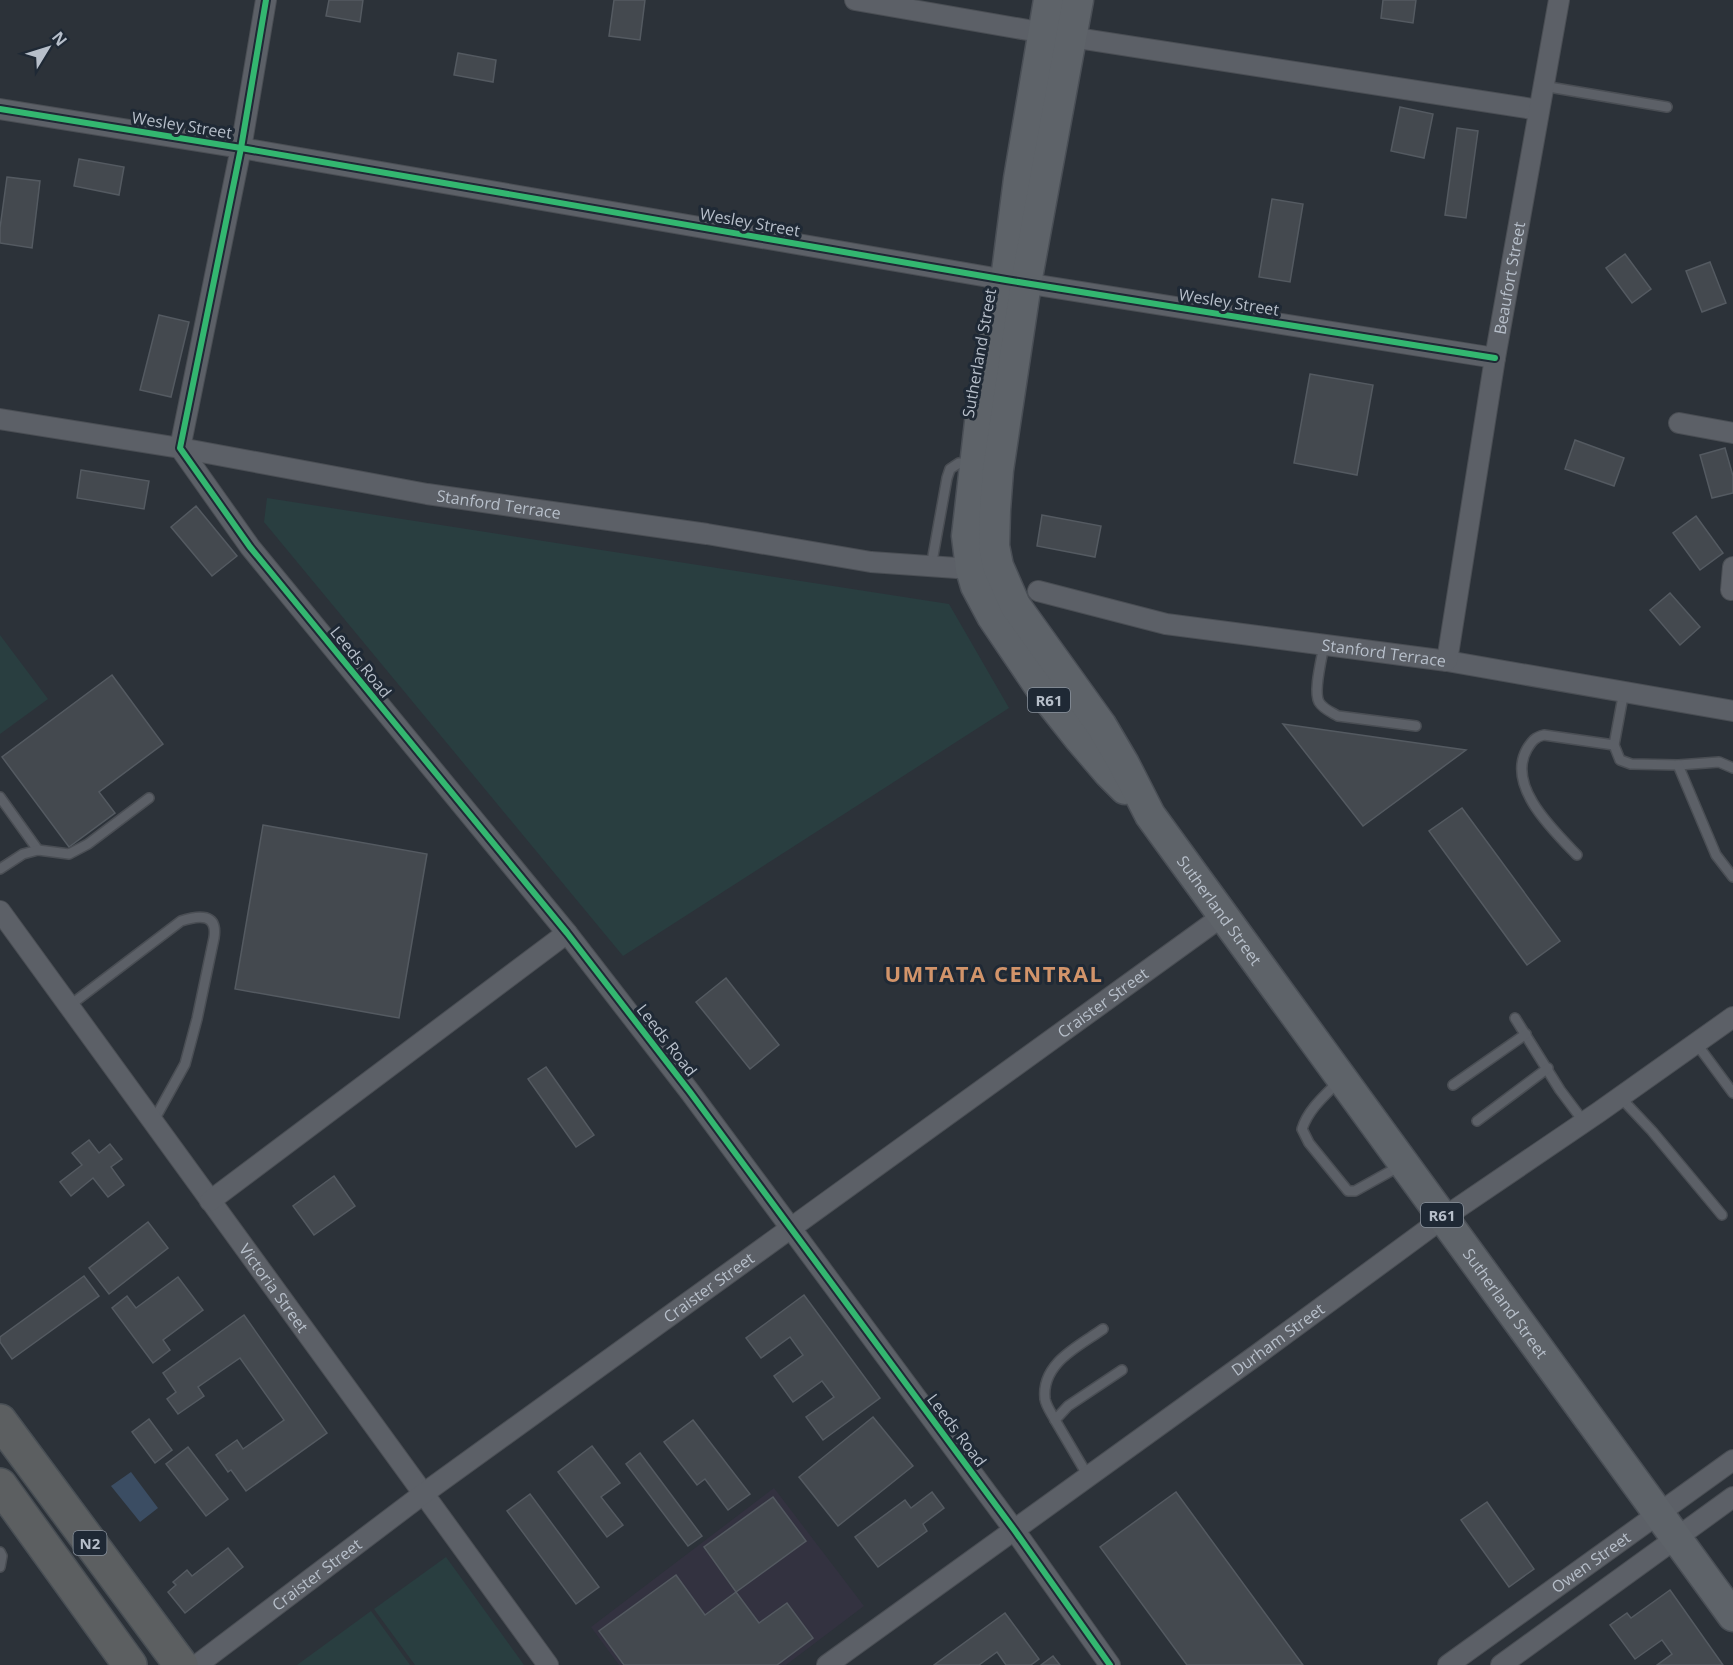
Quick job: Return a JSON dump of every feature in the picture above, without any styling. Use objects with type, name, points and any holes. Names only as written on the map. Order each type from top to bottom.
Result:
[{"type":"highway","name":"N2","points":[[0,1421],[180,1665]]},
{"type":"highway","name":"N2","points":[[0,1485],[130,1665]]},
{"type":"main road","name":"Sutherland Street","points":[[1050,0],[1058,35]]},
{"type":"main road","name":"Sutherland Street","points":[[984,568],[994,546],[998,470],[1016,281],[1058,35],[1078,0]]},
{"type":"main road","name":"Sutherland Street","points":[[1016,281],[982,405],[968,536],[984,568],[1015,605],[1101,725],[1150,815],[1733,1616]]},
{"type":"street","points":[[180,448],[241,148],[266,0]]},
{"type":"street","points":[[855,0],[1058,35],[1539,110]]},
{"type":"street","name":"Beaufort Street","points":[[1447,661],[1496,358],[1559,0]]},
{"type":"street","name":"Wesley Street","points":[[0,109],[1016,281],[1496,358]]},
{"type":"street","name":"Stanford Terrace","points":[[0,419],[180,448],[427,494],[706,534],[871,562],[984,568]]},
{"type":"street","points":[[1679,423],[1733,433]]},
{"type":"street","name":"Leeds Road","points":[[180,448],[250,548],[567,933],[690,1092],[1015,1531],[1110,1665]]},
{"type":"street","points":[[1731,590],[1733,567]]},
{"type":"street","name":"Stanford Terrace","points":[[1038,591],[1166,624],[1447,661],[1733,711]]},
{"type":"street","name":"Victoria Street","points":[[0,911],[548,1665]]},
{"type":"street","name":"Craister Street","points":[[197,1665],[423,1494],[1224,915]]},
{"type":"street","points":[[210,1201],[567,933]]},
{"type":"street","name":"Durham Street","points":[[826,1665],[1015,1531],[1443,1218],[1733,1017]]},
{"type":"street","name":"Owen Street","points":[[1448,1665],[1733,1460]]},
{"type":"street","name":"Owen Street","points":[[1510,1662],[1733,1497]]},
{"type":"lane","points":[[1544,86],[1667,107]]},
{"type":"lane","points":[[932,567],[950,469],[959,463],[976,466]]},
{"type":"lane","points":[[1324,645],[1316,695],[1326,710],[1338,716],[1416,726]]},
{"type":"lane","points":[[1623,691],[1614,745],[1620,760],[1630,764],[1678,765],[1719,762],[1733,768]]},
{"type":"lane","points":[[1577,855],[1546,822],[1532,803],[1523,779],[1521,759],[1531,743],[1537,737],[1544,735],[1614,745]]},
{"type":"lane","points":[[1678,765],[1716,855],[1733,877]]},
{"type":"lane","points":[[0,797],[38,850]]},
{"type":"lane","points":[[0,869],[23,854],[38,850],[69,854],[88,844],[149,798]]},
{"type":"lane","points":[[69,1006],[181,921],[192,917],[205,917],[211,921],[215,930],[214,938],[185,1064],[153,1122]]},
{"type":"lane","points":[[1515,1018],[1560,1090],[1584,1122]]},
{"type":"lane","points":[[1453,1085],[1526,1034]]},
{"type":"lane","points":[[1696,1043],[1733,1093]]},
{"type":"lane","points":[[1477,1121],[1548,1068]]},
{"type":"lane","points":[[1342,1078],[1311,1110],[1305,1120],[1302,1129],[1309,1143],[1348,1191],[1355,1191],[1404,1164]]},
{"type":"lane","points":[[1620,1097],[1652,1131],[1722,1215]]},
{"type":"lane","points":[[1088,1476],[1045,1400],[1051,1370],[1061,1359],[1103,1329]]},
{"type":"lane","points":[[1055,1420],[1068,1406],[1122,1370]]},
{"type":"lane","points":[[0,1552],[2,1556],[0,1567]]},
{"type":"shaded area","points":[[131,1472],[158,1508],[140,1522],[111,1486]]},
{"type":"shaded area","points":[[774,1488],[864,1606],[786,1665],[619,1665],[591,1627]]},
{"type":"green space","points":[[267,498],[949,604],[1009,708],[623,956],[264,522]]},
{"type":"green space","points":[[0,635],[48,699],[0,734]]},
{"type":"green space","points":[[446,1557],[524,1665],[415,1665],[374,1609]]},
{"type":"green space","points":[[371,1611],[410,1665],[297,1665]]},
{"type":"building","points":[[329,0],[363,0],[360,22],[326,16]]},
{"type":"building","points":[[614,0],[645,0],[640,40],[609,36]]},
{"type":"building","points":[[1383,0],[1416,0],[1413,23],[1381,18]]},
{"type":"building","points":[[458,53],[496,60],[493,82],[454,75]]},
{"type":"building","points":[[1400,107],[1433,114],[1424,158],[1391,151]]},
{"type":"building","points":[[1457,128],[1478,131],[1466,218],[1445,215]]},
{"type":"building","points":[[79,159],[124,167],[119,195],[74,186]]},
{"type":"building","points":[[7,177],[40,181],[32,248],[0,243]]},
{"type":"building","points":[[1272,199],[1303,204],[1290,282],[1259,277]]},
{"type":"building","points":[[1625,254],[1651,289],[1632,303],[1606,268]]},
{"type":"building","points":[[1710,262],[1726,303],[1702,312],[1686,271]]},
{"type":"building","points":[[159,315],[189,322],[171,397],[140,390]]},
{"type":"building","points":[[1310,374],[1373,385],[1357,475],[1294,463]]},
{"type":"building","points":[[1575,440],[1624,458],[1614,486],[1565,469]]},
{"type":"building","points":[[1725,448],[1733,476],[1733,493],[1712,498],[1700,455]]},
{"type":"building","points":[[81,470],[149,481],[144,509],[77,498]]},
{"type":"building","points":[[196,506],[237,556],[212,576],[171,527]]},
{"type":"building","points":[[1042,515],[1101,526],[1095,557],[1037,546]]},
{"type":"building","points":[[1696,516],[1723,553],[1700,570],[1673,533]]},
{"type":"building","points":[[1670,593],[1700,627],[1680,645],[1650,610]]},
{"type":"building","points":[[112,675],[163,744],[99,792],[115,813],[69,847],[2,757]]},
{"type":"building","points":[[1283,724],[1466,750],[1363,826]]},
{"type":"building","points":[[1462,808],[1560,941],[1527,965],[1429,831]]},
{"type":"building","points":[[263,825],[427,854],[399,1018],[235,989]]},
{"type":"building","points":[[726,978],[779,1045],[750,1069],[696,1002]]},
{"type":"building","points":[[546,1067],[594,1135],[576,1147],[528,1079]]},
{"type":"building","points":[[89,1140],[99,1153],[110,1144],[122,1159],[111,1167],[124,1185],[108,1197],[93,1178],[71,1196],[60,1182],[82,1165],[72,1153]]},
{"type":"building","points":[[334,1176],[355,1206],[314,1235],[293,1206]]},
{"type":"building","points":[[148,1222],[168,1248],[109,1294],[89,1268]]},
{"type":"building","points":[[84,1276],[99,1296],[12,1359],[0,1342],[0,1337]]},
{"type":"building","points":[[178,1277],[203,1310],[163,1340],[170,1350],[153,1363],[112,1308],[127,1296],[136,1308]]},
{"type":"building","points":[[804,1295],[880,1398],[823,1440],[806,1417],[834,1397],[822,1381],[793,1402],[774,1376],[803,1355],[790,1337],[761,1358],[746,1338]]},
{"type":"building","points":[[244,1315],[327,1433],[246,1491],[231,1470],[228,1472],[216,1455],[237,1440],[243,1449],[284,1420],[240,1358],[198,1387],[204,1396],[178,1414],[167,1399],[176,1392],[163,1373]]},
{"type":"building","points":[[873,1417],[913,1466],[838,1526],[799,1477]]},
{"type":"building","points":[[149,1419],[172,1450],[155,1463],[132,1432]]},
{"type":"building","points":[[693,1420],[750,1494],[728,1510],[705,1479],[697,1485],[664,1442]]},
{"type":"building","points":[[592,1446],[620,1483],[601,1497],[623,1525],[607,1537],[558,1472]]},
{"type":"building","points":[[188,1447],[228,1499],[206,1516],[166,1464]]},
{"type":"building","points":[[640,1453],[702,1536],[688,1546],[626,1464]]},
{"type":"building","points":[[932,1492],[944,1508],[923,1524],[927,1531],[878,1567],[855,1537],[905,1500],[911,1508]]},
{"type":"building","points":[[1176,1492],[1303,1665],[1187,1665],[1100,1547]]},
{"type":"building","points":[[530,1494],[599,1587],[576,1604],[507,1511]]},
{"type":"building","points":[[773,1497],[806,1541],[736,1592],[704,1547]]},
{"type":"building","points":[[1487,1502],[1534,1569],[1509,1587],[1461,1520]]},
{"type":"building","points":[[228,1548],[243,1567],[185,1613],[168,1592],[176,1585],[173,1582],[187,1570],[192,1576]]},
{"type":"building","points":[[676,1575],[705,1615],[736,1592],[759,1623],[787,1603],[813,1638],[777,1665],[624,1665],[599,1631]]},
{"type":"building","points":[[1670,1590],[1723,1665],[1657,1665],[1672,1654],[1662,1640],[1635,1659],[1610,1625],[1627,1613],[1631,1618]]},
{"type":"building","points":[[1005,1613],[1039,1659],[1031,1665],[1006,1665],[997,1652],[979,1665],[934,1665]]},
{"type":"building","points":[[1053,1656],[1060,1665],[1041,1665]]},
{"type":"cycle path","points":[[266,0],[241,148],[180,448],[250,547],[567,933],[690,1092],[1015,1531],[1110,1665]]},
{"type":"cycle path","points":[[0,109],[241,148],[1006,280],[1495,358]]},
{"type":"district","name":"UMTATA CENTRAL","points":[[994,973]]}]
